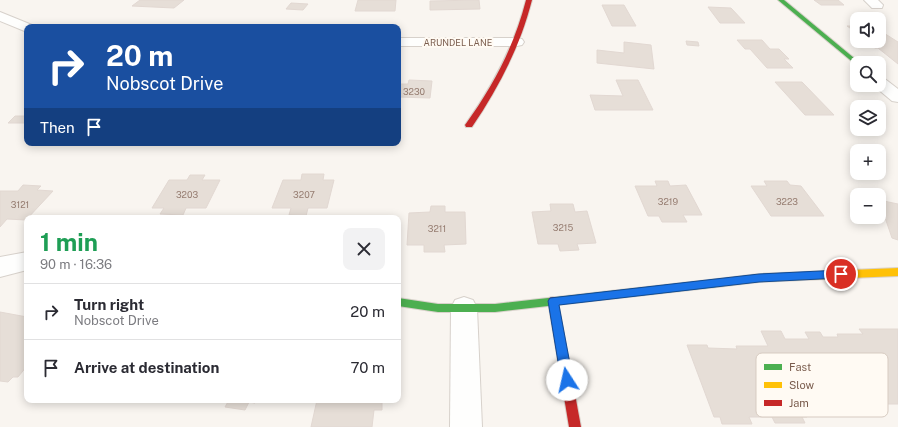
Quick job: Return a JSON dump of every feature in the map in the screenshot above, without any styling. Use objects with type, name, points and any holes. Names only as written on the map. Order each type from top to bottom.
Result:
[{"type":"street","points":[[469,125],[504,72],[517,42],[525,17],[528,0]]},
{"type":"street","points":[[781,0],[850,57]]},
{"type":"street","points":[[0,16],[24,27]]},
{"type":"street","name":"ARUNDEL LANE","points":[[401,42],[517,42]]},
{"type":"street","points":[[886,88],[898,97]]},
{"type":"street","points":[[0,267],[24,263]]},
{"type":"street","points":[[401,302],[438,308],[520,307],[553,301],[759,278],[898,272]]},
{"type":"street","points":[[553,301],[575,427]]},
{"type":"street","points":[[464,308],[466,427]]},
{"type":"building","points":[[140,0],[184,0],[174,8],[132,6]]},
{"type":"building","points":[[358,0],[396,0],[395,11],[355,11]]},
{"type":"building","points":[[479,0],[480,9],[430,10],[430,1]]},
{"type":"building","points":[[814,0],[838,0],[844,5],[821,5]]},
{"type":"building","points":[[291,3],[308,4],[303,10],[286,9]]},
{"type":"building","points":[[602,5],[624,5],[636,26],[612,26]]},
{"type":"building","points":[[708,7],[731,8],[745,23],[720,23]]},
{"type":"building","points":[[886,34],[898,42],[898,64],[878,48],[886,48]]},
{"type":"building","points":[[737,40],[762,40],[770,49],[779,49],[789,59],[784,59],[793,68],[767,68],[750,49],[745,49]]},
{"type":"building","points":[[686,41],[698,42],[699,46],[687,45]]},
{"type":"building","points":[[624,42],[651,45],[654,69],[597,63],[597,50],[624,53]]},
{"type":"building","points":[[409,80],[432,81],[430,98],[401,97],[401,84],[408,84]]},
{"type":"building","points":[[616,80],[638,80],[653,110],[595,110],[590,95],[623,96]]},
{"type":"building","points":[[775,82],[802,82],[834,115],[805,115]]},
{"type":"building","points":[[15,116],[24,116],[24,123],[8,123]]},
{"type":"building","points":[[302,174],[324,174],[323,180],[334,180],[327,208],[308,208],[306,215],[289,215],[291,208],[272,208],[283,180],[301,180]]},
{"type":"building","points":[[190,175],[205,175],[202,180],[220,180],[206,208],[186,208],[183,215],[160,214],[164,208],[152,208],[169,180],[187,180]]},
{"type":"building","points":[[655,181],[668,181],[670,186],[686,185],[702,215],[683,215],[687,222],[662,222],[659,216],[648,216],[635,186],[657,186]]},
{"type":"building","points":[[764,181],[787,181],[790,185],[801,186],[824,216],[771,216],[751,186],[767,186]]},
{"type":"building","points":[[23,185],[41,186],[37,190],[53,191],[31,215],[24,215],[24,220],[7,219],[0,227],[0,191],[18,191]]},
{"type":"building","points":[[886,201],[898,204],[898,240],[892,238],[886,220]]},
{"type":"building","points":[[550,204],[573,204],[575,212],[587,211],[596,243],[577,244],[579,250],[560,251],[558,244],[538,244],[532,212],[551,211]]},
{"type":"building","points":[[431,206],[445,206],[445,212],[465,212],[466,244],[444,245],[445,252],[424,252],[424,245],[407,245],[409,213],[430,212]]},
{"type":"building","points":[[0,312],[24,316],[24,370],[18,377],[13,377],[8,382],[0,381]]},
{"type":"building","points":[[859,329],[898,329],[898,404],[888,404],[888,353],[756,353],[756,417],[749,417],[752,424],[722,424],[720,417],[714,417],[687,345],[707,345],[708,348],[737,349],[736,346],[768,346],[761,331],[781,331],[785,339],[809,339],[805,332],[820,332],[823,337],[838,337],[837,334],[863,334]]},
{"type":"building","points":[[227,403],[248,403],[245,410],[225,407]]},
{"type":"building","points":[[316,403],[382,403],[382,410],[374,410],[372,427],[311,427]]},
{"type":"building","points":[[772,417],[802,417],[805,423],[775,423]]},
{"type":"traffic: fast","points":[[781,0],[850,57]]},
{"type":"traffic: fast","points":[[401,302],[438,308],[495,308],[717,283]]},
{"type":"traffic: slow","points":[[717,283],[759,278],[898,272]]},
{"type":"traffic: jam","points":[[469,125],[489,96],[506,66],[525,17],[529,0]]},
{"type":"traffic: jam","points":[[553,301],[575,427]]},
{"type":"route","points":[[567,380],[553,301],[759,278],[841,274]]}]
